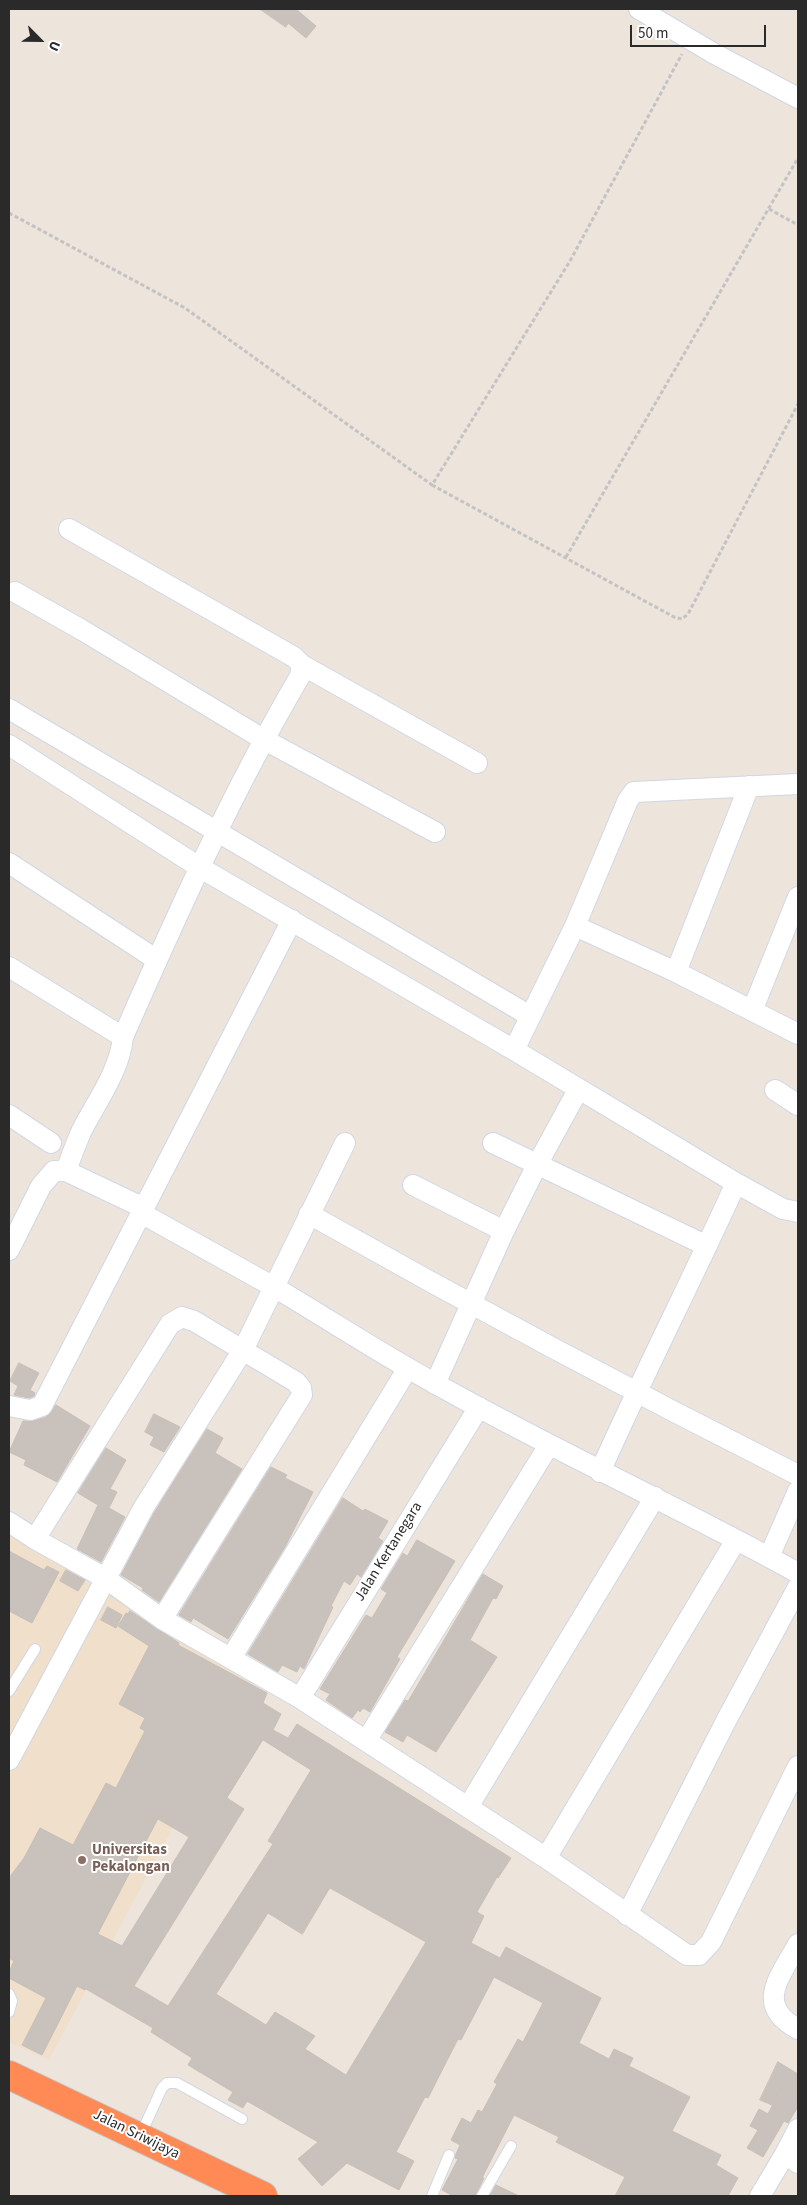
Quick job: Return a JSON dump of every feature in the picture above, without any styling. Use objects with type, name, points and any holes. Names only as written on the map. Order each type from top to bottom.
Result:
[{"type":"highway","name":"Jalan Sriwijaya","points":[[9,2075],[140,2137],[235,2190],[263,2196]]},
{"type":"street","points":[[639,9],[690,40],[798,98]]},
{"type":"street","points":[[69,529],[294,657],[302,665],[477,763]]},
{"type":"street","points":[[15,592],[263,739],[434,832]]},
{"type":"street","points":[[66,1170],[80,1134],[116,1066],[122,1050],[123,1037],[215,832],[263,739],[300,676],[302,665]]},
{"type":"street","points":[[9,709],[530,1016]]},
{"type":"street","points":[[9,745],[200,867],[514,1050],[736,1183],[783,1209],[798,1212]]},
{"type":"street","points":[[514,1050],[575,926],[632,793],[637,791],[798,784]]},
{"type":"street","points":[[676,972],[749,786]]},
{"type":"street","points":[[9,863],[157,960]]},
{"type":"street","points":[[752,1011],[798,897]]},
{"type":"street","points":[[9,1406],[30,1410],[42,1406],[292,920]]},
{"type":"street","points":[[575,926],[676,972],[798,1034]]},
{"type":"street","points":[[9,967],[123,1037]]},
{"type":"street","points":[[435,1384],[472,1306],[504,1231],[578,1090]]},
{"type":"street","points":[[775,1090],[798,1104]]},
{"type":"street","points":[[9,1115],[51,1143]]},
{"type":"street","points":[[9,1760],[144,1506],[243,1350],[346,1143]]},
{"type":"street","points":[[493,1143],[707,1246]]},
{"type":"street","points":[[9,1250],[41,1186],[54,1171],[66,1170],[142,1210],[274,1286],[435,1384],[600,1472],[655,1497],[798,1573]]},
{"type":"street","points":[[600,1472],[635,1393],[736,1183]]},
{"type":"street","points":[[413,1186],[504,1231]]},
{"type":"street","points":[[309,1214],[472,1306],[635,1393],[798,1475]]},
{"type":"street","points":[[35,1539],[170,1324],[182,1317],[194,1321],[296,1382],[301,1388],[302,1395],[162,1618]]},
{"type":"street","points":[[231,1658],[408,1368]]},
{"type":"street","name":"Jalan Kertanegara","points":[[300,1698],[479,1407]]},
{"type":"street","points":[[366,1740],[457,1597],[549,1445]]},
{"type":"street","points":[[769,1556],[798,1491]]},
{"type":"street","points":[[468,1807],[655,1497]]},
{"type":"street","points":[[9,1522],[35,1539],[105,1578],[162,1618],[300,1698],[366,1740],[546,1858],[687,1955],[699,1955],[711,1942],[798,1766]]},
{"type":"street","points":[[546,1858],[651,1686],[736,1540]]},
{"type":"street","points":[[627,1915],[732,1710],[798,1587]]},
{"type":"street","points":[[798,1944],[776,1986],[773,2004],[783,2021],[798,2029]]},
{"type":"street","points":[[760,2196],[791,2158],[798,2129]]},
{"type":"lane","points":[[9,1691],[35,1649]]},
{"type":"lane","points":[[9,1994],[12,2001],[9,2012]]},
{"type":"lane","points":[[140,2137],[162,2088],[167,2083],[177,2083],[242,2119]]},
{"type":"lane","points":[[482,2196],[511,2146]]},
{"type":"lane","points":[[432,2196],[449,2155]]},
{"type":"path","points":[[432,485],[570,261],[690,40]]},
{"type":"path","points":[[566,558],[798,158]]},
{"type":"path","points":[[769,209],[798,225]]},
{"type":"path","points":[[9,213],[185,308],[432,485],[674,617],[682,619],[688,614],[798,404]]},
{"type":"shaded area","name":"Universitas Pekalongan","points":[[9,1535],[252,1679],[49,2060],[9,2042]]},
{"type":"building","points":[[260,9],[298,9],[316,26],[306,38],[288,23],[286,27]]},
{"type":"building","points":[[19,1363],[39,1373],[30,1390],[35,1393],[34,1396],[29,1398],[14,1395],[18,1386],[10,1381]]},
{"type":"building","points":[[56,1405],[90,1426],[57,1482],[24,1465],[26,1460],[9,1452],[23,1421],[33,1421],[46,1417]]},
{"type":"building","points":[[154,1414],[180,1427],[164,1452],[150,1445],[154,1437],[145,1432]]},
{"type":"building","points":[[207,1429],[223,1438],[215,1453],[242,1469],[159,1602],[142,1590],[143,1588],[121,1575],[154,1513]]},
{"type":"building","points":[[106,1448],[126,1460],[110,1489],[117,1492],[109,1508],[125,1517],[101,1562],[77,1549],[98,1505],[78,1493]]},
{"type":"building","points":[[271,1467],[287,1475],[285,1478],[313,1492],[285,1547],[228,1639],[193,1618],[191,1622],[179,1615]]},
{"type":"building","points":[[343,1498],[363,1511],[365,1509],[388,1521],[378,1538],[383,1541],[361,1577],[357,1574],[350,1585],[344,1581],[304,1669],[300,1666],[297,1672],[282,1665],[278,1672],[248,1654]]},
{"type":"building","points":[[417,1540],[455,1561],[397,1657],[400,1659],[370,1712],[363,1708],[360,1712],[358,1710],[352,1718],[326,1700],[330,1694],[320,1689],[366,1615],[372,1618],[387,1593],[381,1589],[403,1553],[407,1556]]},
{"type":"building","points":[[9,1551],[44,1570],[47,1566],[59,1572],[32,1623],[9,1611]]},
{"type":"building","points":[[66,1570],[85,1580],[78,1591],[60,1581]]},
{"type":"building","points":[[483,1574],[503,1586],[496,1599],[493,1598],[470,1640],[497,1657],[436,1752],[407,1735],[403,1742],[385,1732],[405,1700],[408,1701]]},
{"type":"building","points":[[108,1607],[122,1615],[116,1628],[101,1620]]},
{"type":"building","points":[[130,1611],[179,1643],[178,1645],[267,1693],[263,1703],[281,1714],[273,1730],[288,1738],[297,1724],[511,1858],[497,1877],[477,1912],[484,1916],[471,1943],[500,1958],[506,1947],[601,1998],[579,2043],[609,2059],[614,2049],[633,2058],[629,2066],[690,2097],[672,2131],[721,2155],[716,2165],[738,2178],[728,2196],[615,2196],[625,2177],[556,2142],[559,2137],[514,2115],[482,2178],[484,2178],[475,2196],[453,2196],[442,2190],[458,2159],[455,2158],[460,2145],[451,2140],[462,2118],[471,2123],[478,2110],[482,2112],[497,2084],[494,2082],[518,2039],[523,2042],[543,2003],[494,1977],[461,2040],[458,2039],[428,2098],[425,2097],[396,2152],[414,2161],[399,2190],[347,2163],[322,2186],[298,2159],[318,2142],[247,2101],[243,2108],[228,2100],[233,2092],[188,2065],[192,2058],[151,2032],[153,2028],[86,1989],[77,1986],[42,2055],[22,2045],[46,1998],[9,1978],[9,1972],[14,1961],[9,1958],[9,1878],[24,1858],[40,1828],[73,1845],[106,1783],[116,1788],[145,1731],[140,1728],[145,1718],[119,1704],[149,1646],[118,1626],[126,1613],[128,1614]],"holes":[[[263,1740],[311,1770],[268,1841],[273,1844],[168,2006],[134,1986],[244,1809],[227,1798]],[[158,1819],[189,1837],[122,1946],[98,1934]],[[330,1888],[426,1942],[346,2075],[305,2049],[315,2036],[275,2012],[266,2025],[216,1994],[268,1913],[302,1934]]]},
{"type":"building","points":[[778,2062],[798,2074],[798,2107],[788,2123],[784,2121],[763,2157],[747,2148],[758,2130],[750,2126],[759,2109],[768,2114],[781,2088],[772,2105],[760,2100]]},
{"type":"building","points":[[496,2185],[519,2196],[490,2196]]},
{"type":"place","name":"Universitas Pekalongan","points":[[82,1860]]}]
